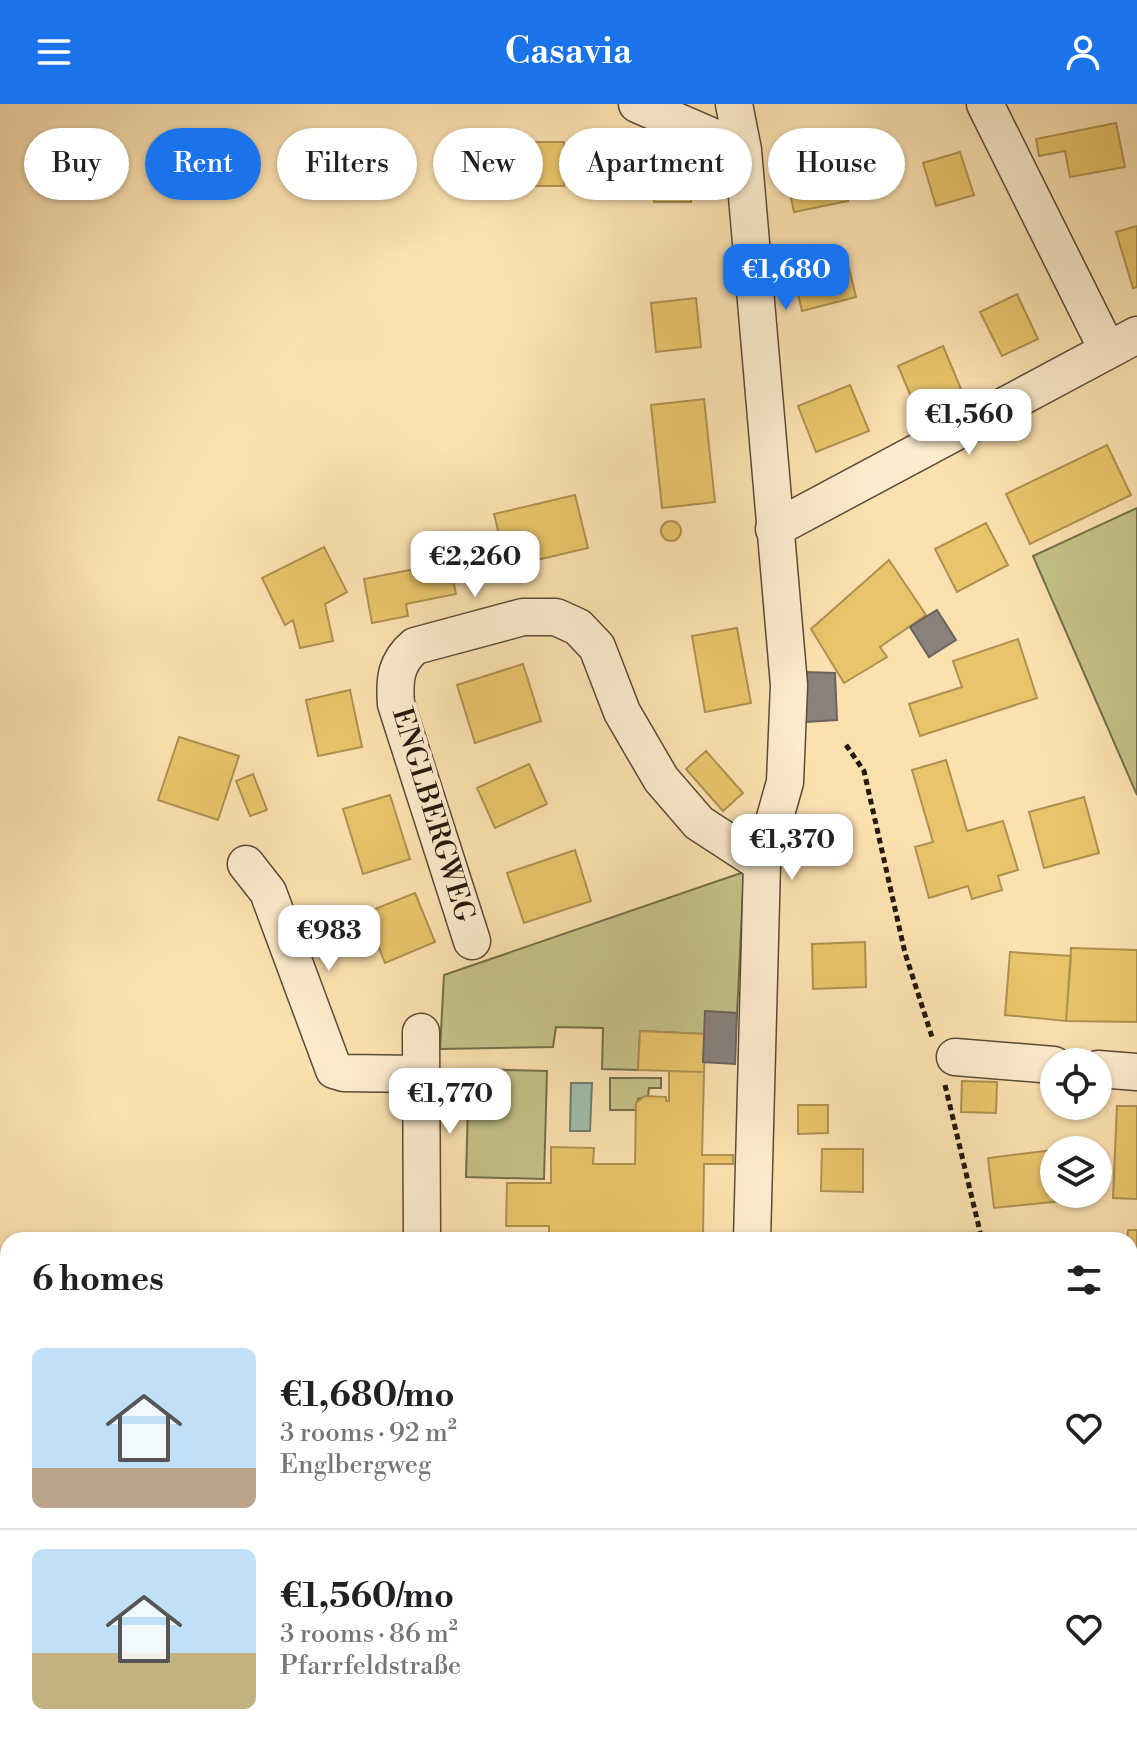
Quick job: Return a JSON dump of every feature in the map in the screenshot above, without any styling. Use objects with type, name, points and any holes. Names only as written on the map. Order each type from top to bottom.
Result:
[{"type":"street","points":[[637,104],[692,128]]},
{"type":"street","points":[[734,104],[739,128]]},
{"type":"street","points":[[774,529],[1122,342],[985,104]]},
{"type":"street","points":[[747,200],[789,685],[785,782],[762,864],[752,1232]]},
{"type":"street","name":"ENGLBERGWEG","points":[[472,941],[396,704],[394,680],[402,657],[415,646],[507,621],[523,617],[556,617],[578,627],[597,647],[622,712],[661,779],[699,823],[762,864]]},
{"type":"street","points":[[246,864],[268,892],[334,1070],[344,1073],[419,1074]]},
{"type":"street","points":[[421,1032],[422,1232]]},
{"type":"street","points":[[943,1058],[1040,1064]]},
{"type":"street","points":[[1112,1070],[1137,1072]]},
{"type":"path","points":[[846,745],[864,771],[905,953],[943,1058],[980,1232]]},
{"type":"shaded area","points":[[1137,508],[1137,795],[1033,556]]},
{"type":"shaded area","points":[[744,872],[737,1013],[706,1012],[705,1034],[640,1031],[638,1070],[602,1069],[603,1028],[556,1027],[553,1047],[440,1049],[444,975]]},
{"type":"shaded area","points":[[469,1069],[547,1071],[544,1179],[466,1177]]},
{"type":"shaded area","points":[[610,1078],[661,1078],[661,1088],[649,1088],[648,1096],[638,1099],[636,1110],[610,1110]]},
{"type":"shaded area","points":[[571,1083],[592,1083],[590,1131],[570,1131]]},
{"type":"building: Homes","points":[[1116,123],[1125,167],[1070,177],[1065,151],[1039,156],[1036,139]]},
{"type":"building: Homes","points":[[543,142],[559,142],[559,186],[543,186]]},
{"type":"building: Homes","points":[[960,152],[974,195],[936,206],[923,163]]},
{"type":"building: Homes","points":[[654,200],[691,200],[691,202]]},
{"type":"building: Homes","points":[[791,200],[848,201],[794,212]]},
{"type":"building: Homes","points":[[1137,226],[1137,287],[1133,288],[1116,232]]},
{"type":"building: Homes","points":[[846,256],[856,297],[802,311],[792,269]]},
{"type":"building: Homes","points":[[1017,294],[1038,339],[1002,356],[980,312]]},
{"type":"building: Homes","points":[[696,298],[701,347],[656,352],[651,303]]},
{"type":"building: Homes","points":[[943,346],[961,389],[916,408],[898,366]]},
{"type":"building: Homes","points":[[850,385],[869,431],[816,452],[798,406]]},
{"type":"building: Homes","points":[[704,399],[715,502],[662,508],[651,405]]},
{"type":"building: Homes","points":[[1107,445],[1131,495],[1030,544],[1006,494]]},
{"type":"building: Homes","points":[[575,495],[588,548],[507,567],[494,514]]},
{"type":"building: Homes","points":[[667,521],[675,521],[681,531],[675,541],[667,541],[661,535],[661,527]]},
{"type":"building: Homes","points":[[986,523],[1008,565],[957,592],[935,549]]},
{"type":"building: Homes","points":[[324,547],[347,592],[325,604],[333,641],[300,648],[293,620],[285,625],[262,578]]},
{"type":"building: Homes","points":[[889,560],[926,615],[880,647],[887,657],[844,683],[811,629]]},
{"type":"building: Homes","points":[[450,562],[456,594],[406,604],[408,616],[372,623],[364,579]]},
{"type":"building: Homes","points":[[737,628],[751,703],[705,712],[692,636]]},
{"type":"building: Homes","points":[[1018,639],[1037,698],[920,736],[909,704],[962,687],[953,661]]},
{"type":"building: Homes","points":[[523,664],[541,721],[475,743],[457,685]]},
{"type":"building: Homes","points":[[350,690],[362,747],[318,756],[306,700]]},
{"type":"building: Homes","points":[[179,737],[239,756],[218,820],[158,800]]},
{"type":"building: Homes","points":[[706,751],[743,793],[723,811],[686,769]]},
{"type":"building: Homes","points":[[946,760],[967,831],[1003,821],[1018,870],[998,876],[1002,890],[972,899],[968,886],[929,898],[915,847],[933,842],[912,770]]},
{"type":"building: Homes","points":[[529,764],[547,804],[495,828],[477,788]]},
{"type":"building: Homes","points":[[253,774],[267,810],[250,816],[236,781]]},
{"type":"building: Homes","points":[[390,795],[410,859],[363,874],[343,809]]},
{"type":"building: Homes","points":[[1084,797],[1099,853],[1044,868],[1029,812]]},
{"type":"building: Homes","points":[[575,850],[591,901],[524,923],[507,873]]},
{"type":"building: Homes","points":[[415,893],[435,942],[385,963],[365,913]]},
{"type":"building: Homes","points":[[865,942],[866,987],[813,989],[812,944]]},
{"type":"building: Homes","points":[[1071,948],[1137,950],[1137,1022],[1066,1021]]},
{"type":"building: Homes","points":[[1010,952],[1071,956],[1066,1021],[1005,1015]]},
{"type":"building: Homes","points":[[640,1031],[705,1034],[704,1072],[638,1070]]},
{"type":"building: Homes","points":[[669,1071],[704,1072],[702,1155],[733,1155],[733,1164],[704,1164],[703,1232],[549,1232],[549,1226],[506,1226],[507,1183],[551,1183],[551,1147],[594,1148],[593,1164],[635,1164],[636,1103],[645,1096],[666,1097],[669,1101]]},
{"type":"building: Homes","points":[[962,1081],[997,1082],[996,1113],[961,1112]]},
{"type":"building: Homes","points":[[798,1105],[828,1105],[828,1133],[798,1134]]},
{"type":"building: Homes","points":[[1117,1106],[1137,1106],[1137,1199],[1113,1198]]},
{"type":"building: Homes","points":[[822,1149],[863,1149],[863,1192],[821,1191]]},
{"type":"building: Homes","points":[[1040,1152],[1040,1203],[994,1208],[988,1158]]},
{"type":"building: Industry","points":[[937,610],[956,640],[929,657],[910,627]]},
{"type":"building: Industry","points":[[805,672],[835,673],[837,720],[806,722]]},
{"type":"building: Industry","points":[[705,1011],[737,1013],[735,1064],[703,1062]]}]
